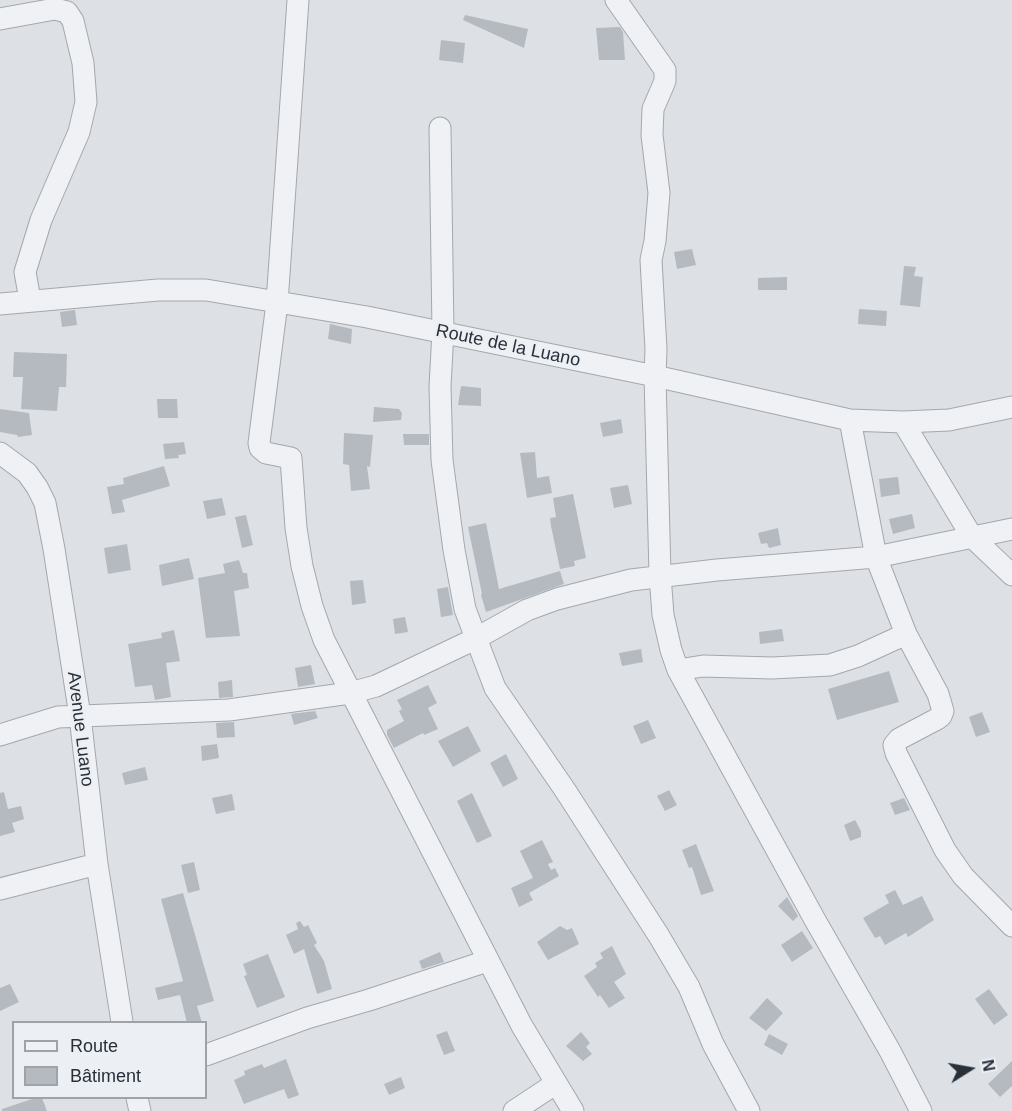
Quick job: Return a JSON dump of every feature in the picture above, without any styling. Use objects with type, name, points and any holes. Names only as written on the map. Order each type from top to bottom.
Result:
[{"type":"street","points":[[298,0],[277,303],[260,448],[266,453],[289,456],[292,461],[296,528],[312,606],[324,640],[487,961],[555,1084],[573,1111]]},
{"type":"street","points":[[616,0],[665,70],[665,81],[653,109],[652,135],[659,193],[651,260],[656,336],[660,575],[663,615],[670,650],[678,670],[815,920],[890,1051],[921,1111]]},
{"type":"street","points":[[0,19],[55,9],[67,12],[73,21],[83,63],[86,102],[79,132],[41,220],[25,272],[30,300]]},
{"type":"street","points":[[440,128],[442,460],[465,609],[495,688],[565,790],[659,936],[689,987],[713,1044],[749,1111]]},
{"type":"street","name":"Route de la Luano","points":[[0,304],[183,289],[206,290],[443,332],[850,420],[903,422],[949,420],[1012,407]]},
{"type":"street","points":[[850,420],[876,557],[906,634],[938,694],[943,711],[941,717],[899,739],[894,745],[896,753],[945,850],[963,876],[1012,926]]},
{"type":"street","points":[[903,422],[972,537],[1012,575]]},
{"type":"street","name":"Avenue Luano","points":[[0,453],[27,473],[45,503],[80,716],[97,864],[122,1021]]},
{"type":"street","points":[[0,735],[58,717],[229,710],[350,693],[376,686],[475,639],[527,610],[557,599],[631,580],[660,575],[876,557],[1012,529]]},
{"type":"street","points":[[678,670],[703,666],[772,668],[830,665],[858,656],[906,634]]},
{"type":"street","points":[[0,889],[97,864]]},
{"type":"street","points":[[207,1055],[307,1018],[487,961]]},
{"type":"street","points":[[514,1111],[555,1084]]},
{"type":"building","points":[[465,15],[528,29],[524,48],[463,20]]},
{"type":"building","points":[[620,27],[623,32],[625,60],[599,60],[596,28]]},
{"type":"building","points":[[441,40],[465,43],[463,63],[439,60]]},
{"type":"building","points":[[692,249],[696,265],[677,269],[674,252]]},
{"type":"building","points":[[904,266],[916,267],[914,276],[923,277],[920,307],[900,305]]},
{"type":"building","points":[[787,277],[787,290],[758,290],[758,278]]},
{"type":"building","points":[[859,309],[887,311],[886,326],[858,324]]},
{"type":"building","points":[[75,310],[77,325],[62,327],[60,312]]},
{"type":"building","points":[[330,324],[352,329],[351,344],[328,339]]},
{"type":"building","points":[[14,352],[67,354],[66,387],[59,387],[57,411],[21,409],[23,377],[13,377]]},
{"type":"building","points":[[461,386],[481,388],[481,406],[458,405]]},
{"type":"building","points":[[157,399],[177,399],[178,418],[158,418]]},
{"type":"building","points":[[374,407],[399,409],[402,413],[401,420],[373,422]]},
{"type":"building","points":[[0,409],[29,413],[32,435],[18,437],[0,432]]},
{"type":"building","points":[[621,419],[623,433],[603,437],[600,423]]},
{"type":"building","points":[[344,433],[373,435],[370,467],[367,466],[370,489],[351,491],[349,465],[343,464]]},
{"type":"building","points":[[403,434],[429,434],[429,445],[404,445]]},
{"type":"building","points":[[184,442],[186,454],[178,455],[179,458],[165,459],[163,444]]},
{"type":"building","points":[[535,452],[537,478],[549,476],[552,493],[527,498],[520,453]]},
{"type":"building","points":[[164,466],[170,486],[122,500],[125,512],[112,514],[107,487],[124,484],[123,478]]},
{"type":"building","points":[[898,477],[900,494],[881,497],[879,479]]},
{"type":"building","points":[[628,485],[632,504],[614,508],[610,488]]},
{"type":"building","points":[[573,494],[586,558],[574,561],[575,566],[560,569],[550,518],[556,517],[553,498]]},
{"type":"building","points":[[222,498],[226,515],[207,519],[203,501]]},
{"type":"building","points":[[912,514],[915,528],[893,534],[889,519]]},
{"type":"building","points":[[246,515],[253,545],[242,548],[235,517]]},
{"type":"building","points":[[486,523],[499,589],[560,571],[564,584],[486,612],[468,527]]},
{"type":"building","points":[[778,528],[781,545],[769,548],[767,543],[761,544],[758,533]]},
{"type":"building","points":[[127,544],[131,570],[108,574],[104,548]]},
{"type":"building","points":[[189,558],[194,579],[162,586],[159,565]]},
{"type":"building","points":[[239,560],[243,573],[247,573],[249,588],[234,591],[240,636],[206,638],[198,578],[225,573],[223,564]]},
{"type":"building","points":[[363,580],[366,603],[352,605],[350,581]]},
{"type":"building","points":[[448,587],[453,615],[441,617],[437,589]]},
{"type":"building","points":[[405,617],[408,632],[395,634],[393,619]]},
{"type":"building","points":[[782,629],[784,641],[760,644],[759,632]]},
{"type":"building","points":[[174,630],[180,661],[166,663],[171,697],[155,700],[152,685],[135,687],[128,644],[162,638],[161,633]]},
{"type":"building","points":[[641,649],[643,662],[622,666],[619,653]]},
{"type":"building","points":[[311,665],[315,684],[298,687],[295,668]]},
{"type":"building","points":[[889,671],[899,702],[837,720],[828,689]]},
{"type":"building","points":[[232,680],[233,697],[219,698],[218,682]]},
{"type":"building","points":[[428,685],[437,703],[428,708],[438,729],[424,735],[423,733],[394,748],[387,735],[387,730],[404,721],[399,711],[402,709],[397,700]]},
{"type":"building","points":[[315,711],[318,718],[294,725],[291,714]]},
{"type":"building","points":[[982,712],[990,732],[976,737],[969,717]]},
{"type":"building","points":[[648,720],[656,738],[641,744],[633,726]]},
{"type":"building","points":[[234,722],[235,737],[217,738],[216,723]]},
{"type":"building","points":[[468,726],[481,751],[453,767],[438,741]]},
{"type":"building","points":[[217,744],[219,758],[202,761],[201,746]]},
{"type":"building","points":[[506,754],[518,779],[503,787],[490,763]]},
{"type":"building","points":[[145,767],[148,780],[125,785],[122,773]]},
{"type":"building","points":[[669,790],[677,805],[665,811],[657,796]]},
{"type":"building","points":[[4,792],[8,809],[21,806],[24,819],[12,823],[15,832],[0,836],[0,793]]},
{"type":"building","points":[[472,793],[492,836],[477,843],[457,801]]},
{"type":"building","points":[[232,794],[235,810],[216,814],[212,798]]},
{"type":"building","points":[[904,798],[910,810],[895,815],[890,803]]},
{"type":"building","points":[[855,820],[861,831],[861,837],[850,841],[844,825]]},
{"type":"building","points":[[542,840],[553,862],[548,864],[551,870],[555,868],[559,876],[529,893],[533,900],[519,907],[511,888],[533,878],[520,851]]},
{"type":"building","points":[[696,844],[714,891],[701,895],[692,867],[689,868],[682,850]]},
{"type":"building","points":[[194,862],[200,890],[188,893],[181,865]]},
{"type":"building","points":[[895,890],[903,905],[922,896],[934,920],[908,937],[906,933],[885,945],[880,936],[875,938],[863,918],[889,903],[885,895]]},
{"type":"building","points":[[183,893],[214,1001],[197,1006],[201,1021],[186,1021],[180,995],[158,1000],[155,988],[183,981],[161,899]]},
{"type":"building","points":[[787,897],[798,916],[793,921],[778,906]]},
{"type":"building","points":[[300,921],[304,927],[308,925],[317,943],[314,945],[324,961],[332,989],[317,994],[304,949],[294,954],[286,935],[298,929],[296,923]]},
{"type":"building","points":[[560,926],[567,930],[572,928],[579,944],[548,960],[537,942]]},
{"type":"building","points":[[802,931],[813,948],[792,962],[781,945]]},
{"type":"building","points":[[612,946],[626,974],[614,982],[625,998],[609,1008],[600,995],[598,997],[584,976],[597,967],[595,963],[603,958],[600,953]]},
{"type":"building","points":[[440,952],[444,962],[422,969],[419,961]]},
{"type":"building","points":[[268,954],[285,997],[257,1008],[244,976],[247,975],[243,964]]},
{"type":"building","points":[[10,984],[19,1002],[0,1011],[0,988]]},
{"type":"building","points":[[989,989],[1008,1015],[994,1025],[975,999]]},
{"type":"building","points":[[767,998],[783,1013],[766,1031],[749,1018]]},
{"type":"building","points":[[447,1031],[455,1051],[444,1055],[436,1035]]},
{"type":"building","points":[[581,1032],[590,1043],[586,1047],[592,1054],[583,1061],[566,1046]]},
{"type":"building","points":[[769,1034],[788,1044],[782,1055],[764,1045]]},
{"type":"building","points":[[286,1059],[299,1095],[288,1099],[284,1089],[244,1104],[234,1080],[245,1075],[244,1071],[262,1064],[264,1068]]},
{"type":"building","points":[[1012,1061],[1012,1086],[1000,1097],[988,1084]]},
{"type":"building","points":[[401,1077],[405,1088],[389,1095],[384,1084]]},
{"type":"building","points":[[32,1099],[42,1099],[47,1111],[2,1111],[2,1109]]}]
